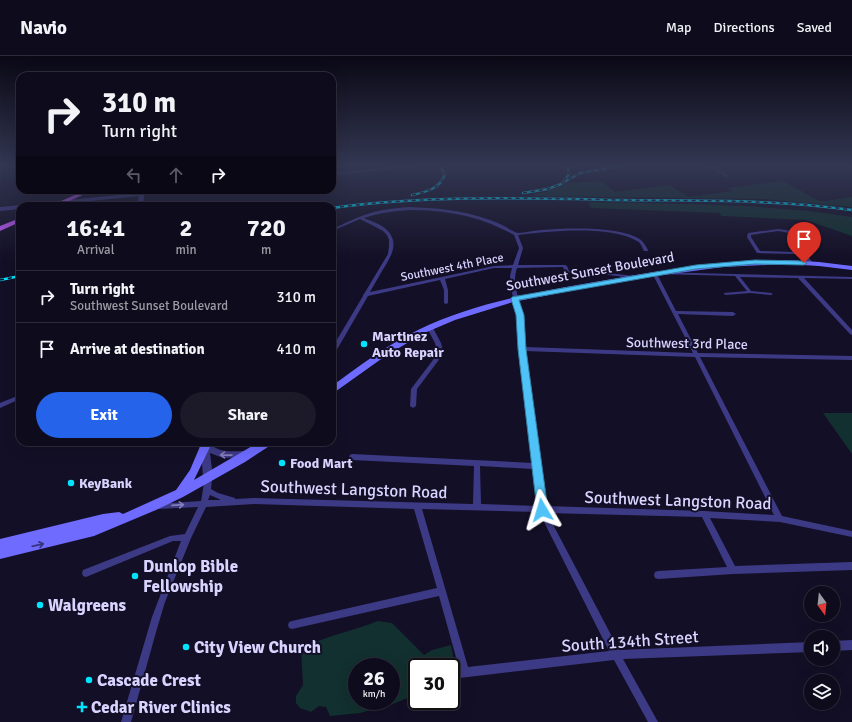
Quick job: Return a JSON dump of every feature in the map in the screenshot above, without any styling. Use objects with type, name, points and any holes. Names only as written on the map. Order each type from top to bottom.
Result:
[{"type":"main road","points":[[54,202],[65,197]]},
{"type":"main road","points":[[61,202],[74,197]]},
{"type":"main road","points":[[86,197],[94,199]]},
{"type":"main road","points":[[0,224],[16,218]]},
{"type":"main road","points":[[0,229],[16,222]]},
{"type":"main road","name":"Southwest Sunset Boulevard","points":[[336,388],[383,354],[430,328],[472,310],[514,299],[654,273],[734,263],[774,262],[852,268]]},
{"type":"main road","points":[[179,494],[194,472],[204,446]]},
{"type":"main road","points":[[0,554],[94,531],[152,507],[208,478],[261,446]]},
{"type":"main road","points":[[0,544],[103,519],[131,515]]},
{"type":"street","points":[[61,202],[107,197]]},
{"type":"street","points":[[0,209],[16,207]]},
{"type":"street","points":[[336,228],[361,218],[382,212],[434,209],[483,219],[516,234],[550,230],[614,232],[638,240],[646,250]]},
{"type":"street","points":[[336,346],[390,254],[392,244],[388,233],[382,228],[361,218]]},
{"type":"street","points":[[802,253],[813,248],[804,236],[799,234],[778,230],[749,234],[748,237],[759,252],[802,253],[811,264]]},
{"type":"street","points":[[516,234],[521,248],[512,276],[514,299],[520,315],[522,349],[542,510],[616,655],[653,722]]},
{"type":"street","name":"Southwest 4th Place","points":[[365,295],[494,267],[515,265],[565,266],[567,272],[599,273],[634,277]]},
{"type":"street","points":[[780,519],[654,273],[852,278]]},
{"type":"street","points":[[736,275],[750,292]]},
{"type":"street","points":[[799,276],[852,333]]},
{"type":"street","points":[[442,278],[446,290],[446,303]]},
{"type":"street","points":[[726,294],[750,292],[771,294]]},
{"type":"street","points":[[674,312],[733,314]]},
{"type":"street","points":[[413,406],[414,389],[436,360],[440,352],[438,343],[430,328]]},
{"type":"street","name":"Southwest 3rd Place","points":[[522,349],[696,355],[852,358]]},
{"type":"street","points":[[0,406],[16,399]]},
{"type":"street","points":[[126,722],[146,646],[187,537],[204,503],[208,491],[205,446]]},
{"type":"street","points":[[208,446],[223,455],[250,453]]},
{"type":"street","points":[[352,457],[537,466]]},
{"type":"street","points":[[477,463],[477,508]]},
{"type":"street","name":"Southwest Langston Road","points":[[208,491],[237,501]]},
{"type":"street","name":"Southwest Langston Road","points":[[152,507],[237,501],[704,514],[780,519],[852,534]]},
{"type":"street","points":[[417,506],[465,672]]},
{"type":"street","points":[[704,514],[733,570]]},
{"type":"street","points":[[86,573],[173,538],[187,537]]},
{"type":"street","points":[[658,575],[733,570],[852,566]]},
{"type":"street","points":[[292,625],[442,591]]},
{"type":"street","points":[[840,646],[852,645]]},
{"type":"street","name":"South 134th Street","points":[[460,673],[616,655],[804,647]]},
{"type":"green space","points":[[617,197],[812,197],[819,201],[826,201],[852,197],[852,207],[764,199]]},
{"type":"green space","points":[[588,202],[720,205],[819,212],[852,217],[852,236],[806,220],[722,216],[719,213],[591,208]]},
{"type":"green space","points":[[823,413],[852,413],[852,454]]},
{"type":"green space","points":[[378,621],[392,623],[424,655],[432,650],[451,645],[453,658],[408,658],[408,698],[400,701],[400,658],[348,658],[348,710],[371,710],[360,713],[330,716],[326,707],[319,706],[311,712],[300,708],[296,703],[296,696],[303,685],[301,648],[320,640]]},
{"type":"railway","points":[[336,208],[440,199],[511,198],[765,202],[823,206],[852,210]]},
{"type":"railway","points":[[0,280],[16,277]]},
{"type":"place","name":"Martinez Auto Repair","points":[[364,344]]},
{"type":"place","name":"Food Mart","points":[[282,463]]},
{"type":"place","name":"KeyBank","points":[[71,483]]},
{"type":"place","name":"Dunlop Bible Fellowship","points":[[135,576]]},
{"type":"place","name":"Walgreens","points":[[40,605]]},
{"type":"place","name":"City View Church","points":[[186,647]]},
{"type":"place","name":"Cascade Crest","points":[[89,680]]},
{"type":"place","name":"Cedar River Clinics","points":[[82,707]]},
{"type":"route","points":[[542,510],[522,349],[520,315],[514,299],[654,273],[714,264],[755,262],[804,263]]}]
